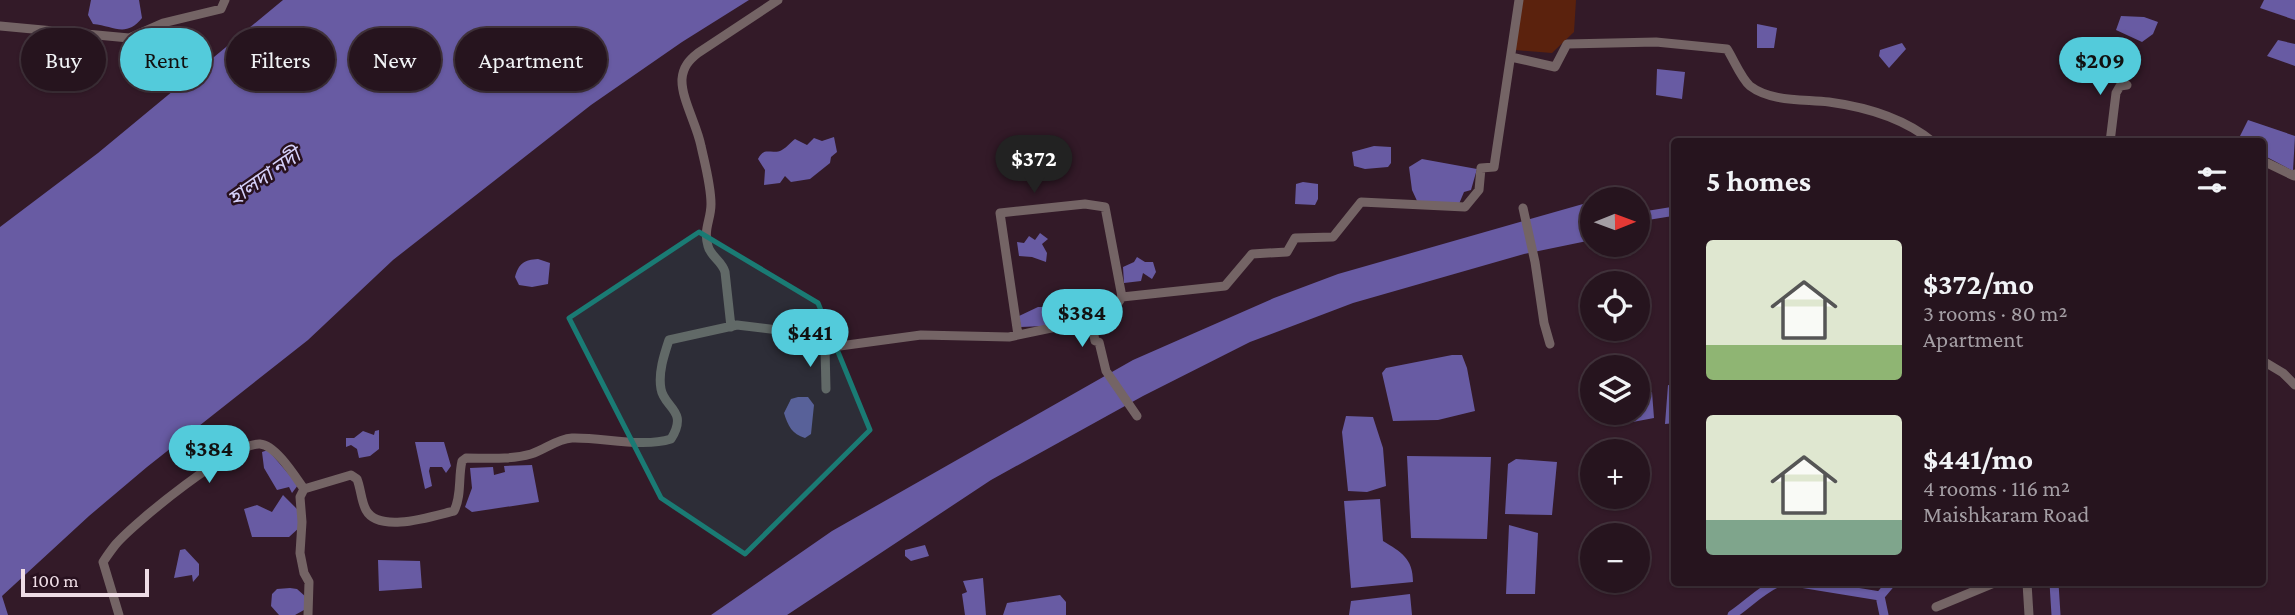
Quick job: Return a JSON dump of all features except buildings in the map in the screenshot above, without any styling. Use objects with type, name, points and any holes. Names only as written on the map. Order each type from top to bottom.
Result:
[{"type":"street","points":[[0,26],[129,38],[163,23],[221,9],[225,0]]},
{"type":"street","points":[[731,327],[723,265],[708,250],[706,225],[711,205],[701,143],[684,96],[683,72],[688,62],[698,53],[778,0]]},
{"type":"street","points":[[1122,297],[1225,286],[1252,254],[1287,252],[1294,238],[1333,237],[1361,202],[1465,207],[1479,190],[1481,168],[1494,167],[1519,0]]},
{"type":"street","points":[[1511,57],[1555,67],[1567,44],[1656,42],[1727,50],[1750,85],[1774,96],[1831,103],[1886,115],[1919,130],[1928,138]]},
{"type":"street","points":[[2110,138],[2116,93],[2120,86],[2127,85]]},
{"type":"street","points":[[2266,162],[2294,176],[2295,174]]},
{"type":"street","points":[[825,348],[921,335],[1009,337],[1018,335],[1091,318],[1112,312],[1122,297],[1105,207],[1084,204],[1000,213],[1018,335]]},
{"type":"street","points":[[1522,208],[1550,344]]},
{"type":"street","points":[[1091,318],[1095,341],[1099,341],[1107,371],[1137,416]]},
{"type":"street","points":[[308,615],[309,582],[304,573],[300,553],[300,497],[304,489],[351,475],[357,478],[363,504],[370,516],[382,522],[414,520],[454,512],[459,499],[460,466],[466,458],[509,458],[526,455],[571,438],[652,441],[671,439],[675,432],[676,413],[660,389],[662,362],[669,340],[737,325],[818,334],[825,348],[826,389]]},
{"type":"street","points":[[2266,363],[2295,384]]},
{"type":"street","points":[[119,615],[103,562],[116,544],[194,477],[229,456],[258,443],[268,446],[281,458],[304,489]]},
{"type":"street","points":[[1936,607],[1987,586]]},
{"type":"street","points":[[2027,586],[2029,615]]},
{"type":"highlighted area","points":[[699,232],[818,303],[870,430],[745,554],[661,498],[569,318]]},
{"type":"shaded area","points":[[1523,0],[1576,0],[1574,32],[1552,53],[1515,50]]},
{"type":"water","points":[[91,0],[139,0],[142,18],[131,28],[119,29],[93,24],[88,15]]},
{"type":"water","name":"হালদা নদী","points":[[283,0],[749,0],[682,42],[591,105],[393,260],[308,340],[89,516],[2,596],[8,615],[0,615],[0,227],[98,153],[173,91],[212,91],[212,59],[226,47],[226,91],[335,91],[335,28],[249,28]]},
{"type":"water","points":[[2264,0],[2295,0],[2295,20],[2260,8]]},
{"type":"water","points":[[2121,16],[2144,17],[2158,22],[2153,34],[2142,42],[2116,30]]},
{"type":"water","points":[[1757,24],[1777,28],[1774,48],[1757,48]]},
{"type":"water","points":[[2278,40],[2295,44],[2295,66],[2267,56]]},
{"type":"water","points":[[1902,43],[1906,49],[1889,68],[1879,56],[1880,50]]},
{"type":"water","points":[[1657,69],[1685,72],[1682,99],[1656,95]]},
{"type":"water","points":[[2248,120],[2295,136],[2293,171],[2266,157],[2266,138],[2239,138]]},
{"type":"water","points":[[834,137],[837,152],[831,157],[830,163],[810,179],[791,182],[785,176],[780,183],[764,185],[765,170],[758,159],[762,153],[780,151],[795,139],[807,145],[814,138],[822,141]]},
{"type":"water","points":[[1374,146],[1391,147],[1391,163],[1388,167],[1365,169],[1354,166],[1352,152]]},
{"type":"water","points":[[1422,159],[1477,169],[1471,190],[1464,192],[1459,204],[1418,203],[1412,190],[1409,167]]},
{"type":"water","points":[[1296,184],[1318,184],[1318,199],[1315,205],[1295,204]]},
{"type":"water","points":[[1580,205],[1580,242],[1524,254],[1353,303],[1250,342],[1143,396],[991,480],[787,615],[711,615],[832,531],[1133,360],[1274,298],[1338,274]]},
{"type":"water","points":[[1040,233],[1048,239],[1042,244],[1047,253],[1046,262],[1019,256],[1017,242],[1024,243],[1029,236],[1035,240]]},
{"type":"water","points":[[1137,257],[1145,262],[1153,262],[1156,272],[1152,279],[1143,273],[1141,281],[1124,283],[1123,267],[1134,262]]},
{"type":"water","points":[[538,259],[550,263],[548,284],[532,287],[519,285],[515,277],[520,265]]},
{"type":"water","points":[[1038,307],[1050,310],[1050,324],[1021,327],[1019,316]]},
{"type":"water","points":[[1462,355],[1475,411],[1438,420],[1393,421],[1382,373],[1386,368]]},
{"type":"water","points":[[1668,385],[1671,385],[1671,423],[1665,424]]},
{"type":"water","points":[[1650,392],[1652,392],[1654,418],[1650,419]]},
{"type":"water","points":[[808,397],[814,405],[811,434],[805,438],[791,429],[784,413],[791,399]]},
{"type":"water","points":[[1346,416],[1373,417],[1383,448],[1386,486],[1367,492],[1348,491],[1342,432]]},
{"type":"water","points":[[379,430],[379,449],[370,456],[359,458],[357,449],[351,445],[346,447],[346,438],[354,438],[363,431],[374,435],[375,431]]},
{"type":"water","points":[[415,442],[444,442],[451,466],[446,473],[442,467],[430,467],[432,486],[425,489]]},
{"type":"water","points":[[268,450],[298,485],[292,493],[289,487],[277,490],[264,468],[262,452]]},
{"type":"water","points":[[1407,456],[1491,457],[1487,539],[1411,538]]},
{"type":"water","points":[[1516,459],[1557,462],[1552,515],[1505,514],[1508,464]]},
{"type":"water","points":[[532,465],[539,502],[472,512],[465,507],[472,488],[470,468],[493,467],[494,475],[505,472],[504,466]]},
{"type":"water","points":[[283,495],[297,509],[300,527],[289,537],[252,537],[244,509],[257,505],[272,512]]},
{"type":"water","points":[[1380,499],[1383,541],[1408,561],[1413,582],[1351,588],[1344,501]]},
{"type":"water","points":[[1509,525],[1538,533],[1535,594],[1506,594]]},
{"type":"water","points":[[925,545],[929,556],[911,561],[905,556],[905,550]]},
{"type":"water","points":[[185,549],[199,564],[199,575],[193,582],[192,575],[174,578],[180,550]]},
{"type":"water","points":[[378,560],[420,561],[422,588],[379,591]]},
{"type":"water","points":[[983,578],[986,615],[965,615],[962,594],[967,592],[963,581]]},
{"type":"water","points":[[277,589],[297,589],[306,597],[304,610],[295,615],[279,615],[271,606],[272,594]]},
{"type":"water","points":[[1410,594],[1412,615],[1349,615],[1351,601]]},
{"type":"water","points":[[1060,595],[1066,602],[1066,615],[1003,615],[1007,603]]},
{"type":"waterway","points":[[1650,215],[1671,212]]},
{"type":"waterway","points":[[1732,615],[1772,586]]},
{"type":"waterway","points":[[1818,586],[1880,596],[1888,586]]},
{"type":"waterway","points":[[2054,586],[2056,615]]},
{"type":"waterway","points":[[1880,596],[1884,615]]}]
